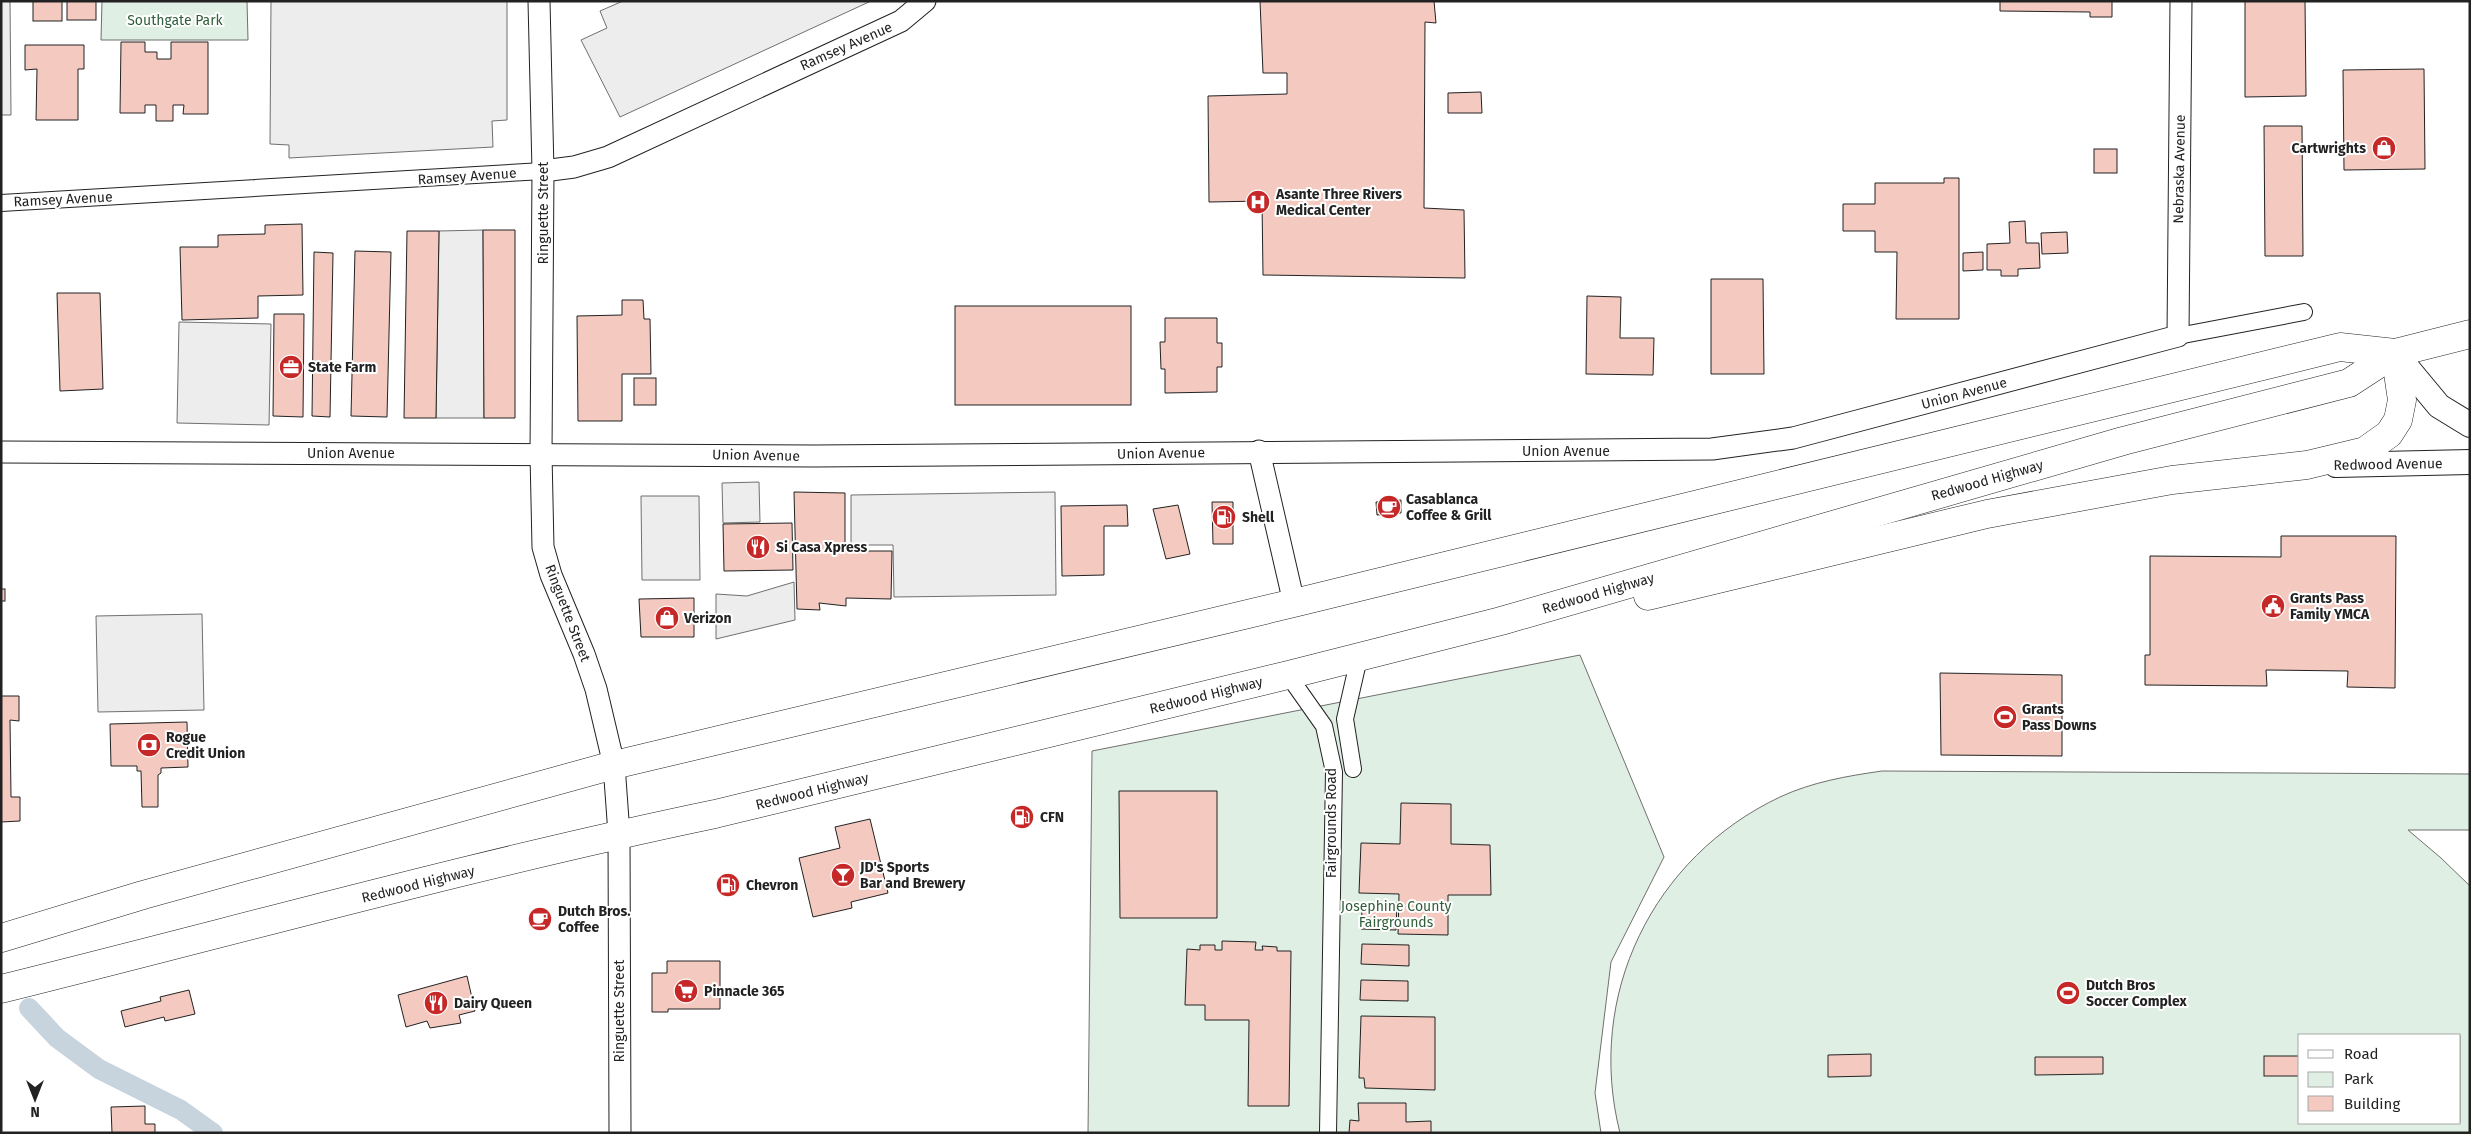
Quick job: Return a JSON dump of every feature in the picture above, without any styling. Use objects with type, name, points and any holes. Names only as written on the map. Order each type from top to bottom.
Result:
[{"type":"highway","name":"Redwood Highway","points":[[1,990],[619,834],[715,814],[1359,658],[1501,620],[2123,441],[2349,383],[2395,353],[2470,334]]},
{"type":"highway","name":"Redwood Highway","points":[[1,938],[143,896],[614,765],[1294,603],[2340,348],[2395,353]]},
{"type":"highway","points":[[1501,620],[1595,608],[1987,514],[2172,480],[2306,465],[2365,451],[2389,434],[2398,420],[2402,400],[2395,353]]},
{"type":"highway","points":[[1,918],[41,907],[143,896]]},
{"type":"main road","points":[[2395,353],[2439,406],[2470,425]]},
{"type":"main road","name":"Redwood Avenue","points":[[2306,465],[2470,462]]},
{"type":"street","name":"Ringuette Street","points":[[539,1],[543,171],[541,454],[543,547],[551,575],[584,654],[596,689],[614,765],[619,834],[620,1133]]},
{"type":"street","name":"Ramsey Avenue","points":[[1,203],[543,171],[574,167],[608,157],[901,21],[925,1]]},
{"type":"street","name":"Nebraska Avenue","points":[[2178,336],[2181,1]]},
{"type":"street","name":"Union Avenue","points":[[1,452],[815,456],[1712,449],[1793,438],[2178,336],[2304,312]]},
{"type":"street","points":[[1259,452],[1294,603]]},
{"type":"street","points":[[1354,769],[1345,719],[1359,658]]},
{"type":"street","name":"Fairgrounds Road","points":[[1288,676],[1324,726],[1334,772],[1328,1133]]},
{"type":"green space","name":"Southgate Park","points":[[102,1],[247,1],[248,40],[101,40]]},
{"type":"green space","name":"Josephine County Fairgrounds","points":[[1580,655],[1664,857],[1611,962],[1595,1093],[1601,1133],[1088,1133],[1092,751]]},
{"type":"green space","name":"Dutch Bros Soccer Complex","points":[[1882,771],[2470,774],[2470,830],[2408,830],[2470,886],[2470,1133],[1620,1133],[1612,1081],[1612,1031],[1622,982],[1639,936],[1664,893],[1696,855],[1735,823],[1780,797],[1830,780]]},
{"type":"shaded area","points":[[1,1],[10,1],[11,115],[1,115]]},
{"type":"shaded area","points":[[271,1],[507,1],[507,120],[492,121],[493,147],[289,158],[289,145],[270,144]]},
{"type":"shaded area","points":[[623,1],[871,1],[620,117],[581,40],[607,28],[600,11]]},
{"type":"shaded area","points":[[483,230],[484,418],[436,418],[439,231]]},
{"type":"shaded area","points":[[179,322],[271,324],[269,425],[177,423]]},
{"type":"shaded area","points":[[759,482],[760,522],[723,523],[722,483]]},
{"type":"shaded area","points":[[1055,492],[1056,595],[894,597],[893,545],[851,545],[851,495]]},
{"type":"shaded area","points":[[641,496],[699,496],[700,580],[642,580]]},
{"type":"shaded area","points":[[794,582],[795,620],[716,639],[716,594],[747,596]]},
{"type":"shaded area","points":[[202,614],[204,710],[98,712],[96,616]]},
{"type":"building","points":[[33,1],[62,1],[62,21],[33,21]]},
{"type":"building","points":[[67,1],[96,1],[96,20],[67,20]]},
{"type":"building","points":[[1260,1],[1434,1],[1436,23],[1425,22],[1424,208],[1464,210],[1465,278],[1263,275],[1262,201],[1209,202],[1208,96],[1287,94],[1287,73],[1263,73]]},
{"type":"building","points":[[2000,1],[2112,1],[2112,17],[2090,17],[2090,12],[2000,11]]},
{"type":"building","points":[[2245,1],[2305,1],[2306,96],[2245,97]]},
{"type":"building","points":[[121,42],[145,42],[145,52],[157,52],[157,59],[171,59],[171,42],[208,42],[208,114],[183,114],[184,105],[173,105],[173,121],[156,121],[156,105],[145,105],[145,113],[120,113]]},
{"type":"building","points":[[25,45],[84,45],[84,69],[78,69],[78,120],[36,120],[37,69],[25,70]]},
{"type":"building","points":[[2424,69],[2425,169],[2344,170],[2343,70]]},
{"type":"building","points":[[1481,92],[1482,113],[1448,113],[1448,93]]},
{"type":"building","points":[[2264,126],[2302,126],[2303,256],[2265,256]]},
{"type":"building","points":[[2094,149],[2117,149],[2117,173],[2094,173]]},
{"type":"building","points":[[1944,178],[1959,178],[1959,319],[1896,319],[1897,252],[1875,252],[1875,231],[1843,231],[1843,204],[1875,204],[1875,183],[1944,183]]},
{"type":"building","points":[[2025,221],[2026,243],[2039,243],[2040,268],[2018,269],[2018,276],[2001,276],[2001,270],[1987,270],[1987,244],[2010,243],[2009,222]]},
{"type":"building","points":[[302,224],[303,295],[258,296],[258,318],[182,320],[180,247],[218,247],[218,235],[265,234],[265,225]]},
{"type":"building","points":[[483,230],[515,230],[515,418],[484,418]]},
{"type":"building","points":[[407,231],[439,231],[436,418],[404,418]]},
{"type":"building","points":[[2067,232],[2068,253],[2042,254],[2041,233]]},
{"type":"building","points":[[355,251],[391,252],[387,417],[351,416]]},
{"type":"building","points":[[314,252],[333,253],[330,417],[312,416]]},
{"type":"building","points":[[1983,252],[1983,270],[1963,271],[1963,253]]},
{"type":"building","points":[[1711,279],[1763,279],[1764,374],[1711,374]]},
{"type":"building","points":[[57,293],[100,293],[103,389],[60,391]]},
{"type":"building","points":[[1587,296],[1621,297],[1620,338],[1654,338],[1653,375],[1586,374]]},
{"type":"building","points":[[622,300],[643,300],[644,319],[650,319],[651,374],[622,374],[622,421],[578,421],[577,316],[622,315]]},
{"type":"building","points":[[955,306],[1131,306],[1131,405],[955,405]]},
{"type":"building","points":[[274,314],[304,314],[303,417],[273,416]]},
{"type":"building","points":[[1165,318],[1217,318],[1217,343],[1222,343],[1222,367],[1217,367],[1217,392],[1165,393],[1165,369],[1161,369],[1160,342],[1165,342]]},
{"type":"building","points":[[634,378],[656,378],[656,405],[634,405]]},
{"type":"building","points":[[794,492],[845,493],[845,551],[892,551],[891,599],[846,598],[846,606],[819,603],[820,610],[797,609]]},
{"type":"building","name":"Casablanca Coffee & Grill","points":[[1401,500],[1401,513],[1377,515],[1376,502]]},
{"type":"building","points":[[1212,502],[1233,502],[1233,544],[1213,544]]},
{"type":"building","points":[[1127,505],[1128,526],[1104,526],[1104,575],[1062,576],[1061,506]]},
{"type":"building","points":[[1178,505],[1190,554],[1166,559],[1153,509]]},
{"type":"building","name":"Si Casa Xpress","points":[[792,523],[793,570],[724,571],[723,524]]},
{"type":"building","name":"Grants Pass Family YMCA","points":[[2281,536],[2396,536],[2395,688],[2347,687],[2348,671],[2266,670],[2267,686],[2145,685],[2145,655],[2150,655],[2150,556],[2281,557]]},
{"type":"building","points":[[1,589],[5,589],[5,601],[1,601]]},
{"type":"building","name":"Verizon","points":[[694,598],[694,637],[641,637],[639,599]]},
{"type":"building","points":[[1940,673],[2062,675],[2062,756],[1941,755]]},
{"type":"building","points":[[1,696],[19,696],[19,721],[10,720],[11,797],[20,797],[20,821],[1,822]]},
{"type":"building","name":"Rogue Credit Union","points":[[187,722],[188,767],[161,768],[161,773],[158,775],[158,807],[142,807],[141,771],[137,771],[137,766],[111,766],[110,724]]},
{"type":"building","points":[[1119,791],[1217,791],[1217,918],[1120,918]]},
{"type":"building","points":[[1401,803],[1451,804],[1451,844],[1490,845],[1491,895],[1448,895],[1448,935],[1398,934],[1399,894],[1359,893],[1361,843],[1400,844]]},
{"type":"building","name":"JD's Sports Bar and Brewery","points":[[870,819],[888,893],[851,902],[852,908],[813,917],[799,858],[840,848],[835,827]]},
{"type":"building","points":[[1382,903],[1397,903],[1396,930],[1361,929],[1362,910],[1382,910]]},
{"type":"building","points":[[1222,941],[1256,942],[1255,950],[1263,950],[1262,946],[1277,947],[1277,951],[1291,951],[1289,1106],[1248,1106],[1249,1020],[1205,1020],[1205,1005],[1185,1005],[1187,949],[1200,950],[1200,945],[1215,945],[1215,950],[1222,950]]},
{"type":"building","points":[[1362,944],[1409,945],[1409,966],[1361,964]]},
{"type":"building","name":"Pinnacle 365","points":[[667,961],[720,961],[720,1009],[668,1009],[668,1012],[652,1012],[652,973],[667,973]]},
{"type":"building","name":"Dairy Queen","points":[[467,976],[475,1011],[459,1015],[461,1023],[430,1028],[427,1021],[406,1027],[398,995]]},
{"type":"building","points":[[1361,980],[1408,981],[1408,1001],[1360,1000]]},
{"type":"building","points":[[189,990],[195,1014],[165,1021],[164,1017],[125,1027],[121,1011],[161,1001],[160,997]]},
{"type":"building","points":[[1361,1016],[1435,1017],[1435,1090],[1365,1088],[1364,1078],[1359,1078]]},
{"type":"building","points":[[1871,1054],[1871,1076],[1828,1077],[1828,1055]]},
{"type":"building","points":[[2264,1056],[2298,1056],[2298,1076],[2264,1076]]},
{"type":"building","points":[[2035,1057],[2103,1057],[2103,1074],[2035,1075]]},
{"type":"building","points":[[1358,1103],[1406,1103],[1406,1122],[1431,1121],[1431,1133],[1349,1133],[1350,1120],[1359,1121]]},
{"type":"building","points":[[145,1106],[145,1124],[155,1124],[155,1133],[112,1133],[111,1107]]},
{"type":"waterway","points":[[29,1008],[57,1038],[99,1069],[181,1110],[213,1133]]},
{"type":"place","name":"Cartwrights","points":[[2384,148]]},
{"type":"place","name":"Asante Three Rivers Medical Center","points":[[1258,202]]},
{"type":"place","name":"State Farm","points":[[291,367]]},
{"type":"place","name":"Casablanca Coffee & Grill","points":[[1389,507]]},
{"type":"place","name":"Shell","points":[[1224,517]]},
{"type":"place","name":"Si Casa Xpress","points":[[758,547]]},
{"type":"place","name":"Grants Pass Family YMCA","points":[[2273,606]]},
{"type":"place","name":"Verizon","points":[[667,618]]},
{"type":"place","name":"Grants Pass Downs","points":[[2005,717]]},
{"type":"place","name":"Rogue Credit Union","points":[[149,745]]},
{"type":"place","name":"CFN","points":[[1022,817]]},
{"type":"place","name":"JD's Sports Bar and Brewery","points":[[843,875]]},
{"type":"place","name":"Chevron","points":[[728,885]]},
{"type":"place","name":"Dutch Bros. Coffee","points":[[540,919]]},
{"type":"place","name":"Pinnacle 365","points":[[686,991]]},
{"type":"place","name":"Dutch Bros Soccer Complex","points":[[2068,993]]},
{"type":"place","name":"Dairy Queen","points":[[436,1003]]}]
